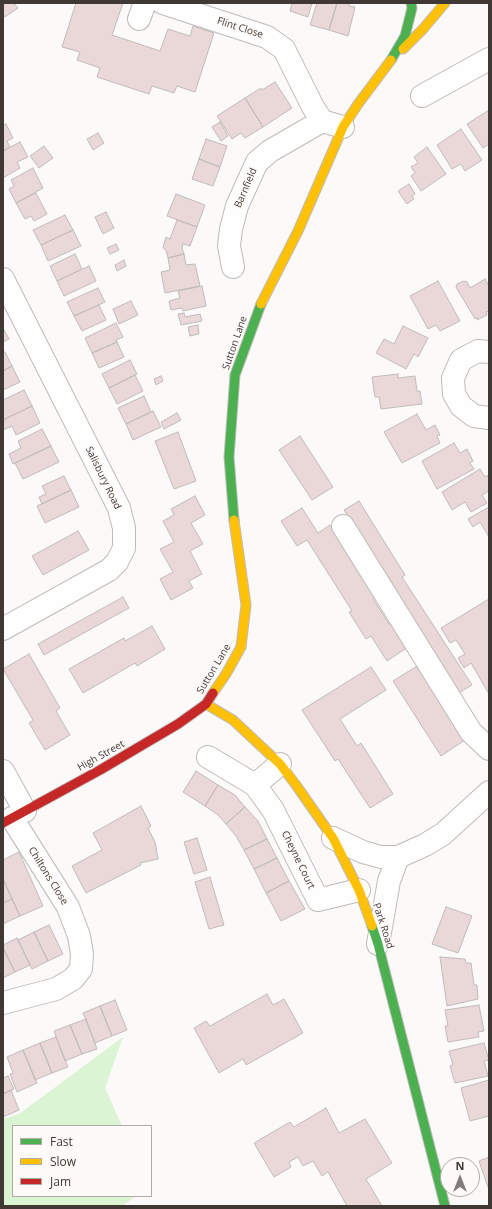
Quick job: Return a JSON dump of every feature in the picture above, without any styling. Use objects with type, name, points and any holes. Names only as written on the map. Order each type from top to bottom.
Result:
[{"type":"main road","name":"Sutton Lane","points":[[206,704],[226,674],[241,647],[246,604],[233,509],[229,457],[235,375],[259,308],[298,231],[343,128],[358,104],[391,60],[407,30],[411,13],[411,3]]},
{"type":"main road","name":"Sutton Lane","points":[[391,60],[423,29],[445,3]]},
{"type":"main road","name":"Park Road","points":[[206,704],[233,720],[280,764],[333,838],[359,890],[378,944],[445,1206]]},
{"type":"main road","name":"High Street","points":[[13,817],[178,724],[206,704]]},
{"type":"street","name":"Flint Close","points":[[163,3],[267,37],[284,49],[313,107],[322,121]]},
{"type":"street","points":[[422,96],[489,59]]},
{"type":"street","points":[[322,121],[343,128]]},
{"type":"street","name":"Barnfield","points":[[233,267],[228,246],[230,229],[237,206],[257,162],[270,151],[322,121]]},
{"type":"street","name":"Salisbury Road","points":[[3,279],[119,508],[124,528],[124,548],[117,562],[109,570],[3,629]]},
{"type":"street","points":[[489,352],[478,351],[461,360],[453,378],[454,394],[461,406],[474,416],[489,418]]},
{"type":"street","points":[[343,526],[471,732],[489,749]]},
{"type":"street","name":"Cheyne Court","points":[[208,757],[255,785],[273,810],[318,900],[359,890]]},
{"type":"street","points":[[255,785],[280,764]]},
{"type":"street","name":"Chiltons Close","points":[[3,772],[13,817],[68,907],[79,936],[82,954],[81,969],[73,979],[56,989],[3,1003]]},
{"type":"street","points":[[333,838],[363,852],[382,857],[398,857],[425,845],[443,834],[489,792]]},
{"type":"street","points":[[378,944],[389,881],[398,857]]},
{"type":"green space","points":[[123,1037],[105,1088],[122,1125],[12,1125],[12,1197],[135,1197],[122,1206],[3,1206],[3,1119],[19,1114]]},
{"type":"building","points":[[3,3],[14,3],[18,8],[5,17],[3,14]]},
{"type":"building","points":[[76,3],[123,3],[112,35],[160,51],[168,29],[190,36],[193,26],[214,33],[195,92],[177,86],[174,93],[152,86],[149,94],[97,77],[100,68],[77,60],[80,52],[62,47]]},
{"type":"building","points":[[292,3],[312,3],[308,17],[290,11]]},
{"type":"building","points":[[317,3],[337,3],[329,30],[310,25]]},
{"type":"building","points":[[337,3],[349,3],[349,6],[355,7],[348,36],[329,30]]},
{"type":"building","points":[[275,82],[292,108],[263,127],[245,98],[261,88],[262,90]]},
{"type":"building","points":[[245,98],[263,127],[245,138],[241,133],[232,139],[217,116]]},
{"type":"building","points":[[489,110],[489,144],[483,148],[467,124]]},
{"type":"building","points":[[220,122],[228,136],[221,141],[212,127]]},
{"type":"building","points":[[6,124],[13,138],[7,141],[10,147],[3,151],[3,125]]},
{"type":"building","points":[[461,129],[482,160],[465,171],[461,164],[452,169],[437,145]]},
{"type":"building","points":[[98,133],[104,143],[93,150],[87,139]]},
{"type":"building","points":[[206,139],[227,146],[220,167],[199,159]]},
{"type":"building","points":[[20,142],[28,157],[17,162],[20,168],[3,178],[3,151]]},
{"type":"building","points":[[44,146],[53,158],[39,168],[30,156]]},
{"type":"building","points":[[427,147],[446,174],[421,191],[411,176],[415,173],[411,167],[418,163],[414,157]]},
{"type":"building","points":[[199,159],[220,167],[213,186],[192,179]]},
{"type":"building","points":[[33,168],[43,188],[16,203],[9,189],[14,186],[11,180]]},
{"type":"building","points":[[409,184],[415,194],[412,196],[414,199],[407,204],[398,191]]},
{"type":"building","points":[[36,193],[47,214],[34,221],[31,216],[25,219],[16,203]]},
{"type":"building","points":[[176,194],[205,205],[197,227],[167,216]]},
{"type":"building","points":[[106,212],[114,228],[103,234],[95,217]]},
{"type":"building","points":[[65,215],[73,230],[41,245],[33,230]]},
{"type":"building","points":[[177,220],[197,227],[190,246],[183,244],[182,248],[184,254],[168,258],[166,250],[163,248],[166,237],[170,239]]},
{"type":"building","points":[[73,230],[81,246],[48,261],[41,245]]},
{"type":"building","points":[[116,244],[119,250],[110,254],[107,248]]},
{"type":"building","points":[[75,254],[82,269],[57,281],[50,266]]},
{"type":"building","points":[[184,254],[186,265],[195,264],[200,286],[165,293],[161,272],[170,270],[168,258]]},
{"type":"building","points":[[124,260],[126,266],[117,271],[115,265]]},
{"type":"building","points":[[89,266],[96,281],[64,296],[57,281]]},
{"type":"building","points":[[485,279],[489,286],[489,311],[486,312],[487,315],[477,320],[477,317],[475,319],[456,287],[457,284],[464,281],[467,282],[470,288]]},
{"type":"building","points":[[438,281],[460,321],[440,331],[436,325],[428,329],[410,296]]},
{"type":"building","points":[[202,286],[206,306],[183,311],[182,308],[171,310],[169,301],[180,298],[178,291]]},
{"type":"building","points":[[98,288],[105,302],[74,316],[67,302]]},
{"type":"building","points":[[131,301],[138,315],[119,324],[113,309]]},
{"type":"building","points":[[99,305],[106,320],[82,331],[74,316]]},
{"type":"building","points":[[184,313],[185,317],[200,314],[202,321],[181,325],[178,314]]},
{"type":"building","points":[[116,323],[123,337],[116,340],[117,342],[92,353],[85,338]]},
{"type":"building","points":[[198,325],[199,334],[190,336],[188,327]]},
{"type":"building","points":[[403,326],[428,338],[418,357],[414,354],[406,369],[376,353],[384,339],[394,344]]},
{"type":"building","points":[[3,328],[9,339],[3,342]]},
{"type":"building","points":[[117,342],[124,357],[99,368],[92,353]]},
{"type":"building","points":[[3,352],[5,352],[12,366],[3,371]]},
{"type":"building","points":[[130,360],[137,374],[109,388],[102,374]]},
{"type":"building","points":[[12,366],[20,382],[3,390],[3,371]]},
{"type":"building","points":[[398,374],[398,378],[415,376],[417,391],[420,391],[422,404],[381,409],[379,397],[375,397],[372,377]]},
{"type":"building","points":[[135,375],[143,391],[117,404],[109,388]]},
{"type":"building","points":[[161,376],[163,381],[156,385],[154,379]]},
{"type":"building","points":[[24,390],[32,406],[3,420],[3,400]]},
{"type":"building","points":[[144,396],[151,412],[126,424],[118,408]]},
{"type":"building","points":[[32,406],[40,423],[16,435],[12,426],[3,430],[3,420]]},
{"type":"building","points":[[153,411],[161,427],[133,440],[126,424]]},
{"type":"building","points":[[177,413],[181,420],[164,429],[161,422]]},
{"type":"building","points":[[417,414],[426,430],[435,425],[440,435],[437,436],[440,443],[402,463],[384,432]]},
{"type":"building","points":[[42,429],[51,446],[13,464],[9,454],[21,448],[18,441]]},
{"type":"building","points":[[178,432],[196,481],[174,489],[155,441]]},
{"type":"building","points":[[300,436],[333,487],[312,500],[279,450]]},
{"type":"building","points":[[454,443],[460,453],[467,449],[473,461],[470,463],[474,469],[437,489],[422,461]]},
{"type":"building","points":[[51,446],[59,462],[23,479],[15,463]]},
{"type":"building","points":[[480,469],[485,477],[487,475],[489,479],[489,491],[482,495],[487,503],[471,512],[465,502],[452,510],[442,492]]},
{"type":"building","points":[[64,476],[71,490],[42,504],[39,497],[46,494],[42,486]]},
{"type":"building","points":[[71,490],[79,507],[45,523],[37,506]]},
{"type":"building","points":[[195,496],[205,515],[191,523],[203,544],[190,551],[202,574],[189,581],[193,588],[171,600],[160,579],[173,572],[160,549],[174,542],[163,521],[174,515],[171,509]]},
{"type":"building","points":[[359,501],[405,575],[402,577],[472,685],[457,694],[389,586],[392,583],[344,510]]},
{"type":"building","points":[[489,507],[489,537],[480,522],[473,527],[468,519]]},
{"type":"building","points":[[302,508],[318,533],[330,525],[376,598],[373,599],[389,624],[392,623],[408,647],[387,661],[371,636],[366,639],[349,612],[352,611],[307,540],[297,546],[281,521]]},
{"type":"building","points":[[78,531],[89,550],[43,575],[32,556]]},
{"type":"building","points":[[123,597],[129,608],[44,655],[38,644]]},
{"type":"building","points":[[489,599],[489,694],[471,663],[464,668],[458,658],[465,654],[456,640],[450,643],[441,628]]},
{"type":"building","points":[[152,626],[165,649],[137,666],[135,663],[83,693],[69,669],[124,638],[125,641]]},
{"type":"building","points":[[29,654],[60,708],[56,711],[70,735],[45,750],[29,723],[33,720],[3,669]]},
{"type":"building","points":[[417,666],[465,740],[441,756],[393,681]]},
{"type":"building","points":[[371,667],[386,690],[340,719],[357,746],[361,743],[393,794],[370,808],[338,759],[335,761],[302,710]]},
{"type":"building","points":[[196,771],[218,785],[205,806],[183,792]]},
{"type":"building","points":[[218,785],[235,795],[245,807],[226,824],[218,815],[205,806]]},
{"type":"building","points":[[141,806],[151,826],[148,828],[155,842],[158,859],[140,863],[141,865],[86,893],[72,866],[102,850],[93,833]]},
{"type":"building","points":[[245,807],[258,821],[267,839],[244,850],[236,836],[226,824]]},
{"type":"building","points":[[197,838],[207,870],[194,874],[184,842]]},
{"type":"building","points":[[267,839],[277,858],[254,869],[244,850]]},
{"type":"building","points":[[19,852],[43,906],[20,916],[3,879],[3,860]]},
{"type":"building","points":[[277,858],[289,881],[266,893],[254,869]]},
{"type":"building","points":[[210,877],[224,925],[209,929],[195,882]]},
{"type":"building","points":[[3,879],[12,899],[3,903]]},
{"type":"building","points":[[289,881],[305,909],[281,921],[266,893]]},
{"type":"building","points":[[12,899],[20,916],[3,924],[3,903]]},
{"type":"building","points":[[446,907],[472,916],[458,953],[432,944]]},
{"type":"building","points":[[49,925],[63,954],[48,961],[34,932]]},
{"type":"building","points":[[34,932],[48,961],[32,969],[18,940]]},
{"type":"building","points":[[17,938],[30,965],[15,972],[3,948],[3,945]]},
{"type":"building","points":[[3,948],[15,972],[3,978]]},
{"type":"building","points":[[440,957],[465,959],[466,963],[471,963],[474,985],[477,985],[478,999],[447,1006]]},
{"type":"building","points":[[267,994],[273,1005],[284,999],[303,1033],[246,1065],[243,1059],[219,1073],[194,1028],[206,1021],[210,1026]]},
{"type":"building","points":[[115,1000],[127,1030],[112,1036],[100,1006]]},
{"type":"building","points":[[479,1005],[484,1031],[478,1032],[479,1037],[448,1042],[445,1026],[448,1026],[445,1010]]},
{"type":"building","points":[[100,1006],[112,1036],[95,1043],[83,1013]]},
{"type":"building","points":[[86,1019],[97,1049],[82,1054],[70,1025]]},
{"type":"building","points":[[70,1025],[82,1054],[65,1061],[54,1031]]},
{"type":"building","points":[[56,1037],[68,1067],[52,1073],[40,1043]]},
{"type":"building","points":[[40,1043],[52,1073],[35,1080],[23,1050]]},
{"type":"building","points":[[484,1043],[489,1060],[484,1061],[488,1076],[455,1083],[450,1066],[453,1065],[449,1051]]},
{"type":"building","points":[[23,1050],[37,1083],[17,1092],[10,1074],[13,1073],[7,1057]]},
{"type":"building","points":[[8,1076],[14,1089],[3,1094],[3,1078]]},
{"type":"building","points":[[489,1080],[489,1116],[470,1121],[461,1088]]},
{"type":"building","points":[[11,1090],[19,1110],[3,1117],[3,1094]]},
{"type":"building","points":[[326,1108],[339,1133],[365,1119],[392,1163],[366,1179],[382,1206],[347,1206],[328,1172],[322,1176],[313,1161],[303,1166],[298,1157],[289,1162],[291,1167],[274,1177],[254,1143],[290,1122],[294,1127]]},
{"type":"building","points":[[489,1157],[489,1190],[480,1164],[480,1161]]},
{"type":"traffic: fast","points":[[391,60],[405,36],[412,8],[411,3]]},
{"type":"traffic: fast","points":[[234,520],[229,457],[235,375],[261,304]]},
{"type":"traffic: fast","points":[[372,926],[378,944],[445,1206]]},
{"type":"traffic: slow","points":[[403,49],[423,29],[445,3]]},
{"type":"traffic: slow","points":[[261,304],[298,231],[343,127],[358,104],[391,60]]},
{"type":"traffic: slow","points":[[213,693],[226,674],[241,647],[246,605],[234,520]]},
{"type":"traffic: slow","points":[[206,704],[233,720],[280,764],[296,785],[333,838],[359,890],[372,926]]},
{"type":"traffic: jam","points":[[3,823],[100,770],[178,724],[206,704],[213,693]]}]
